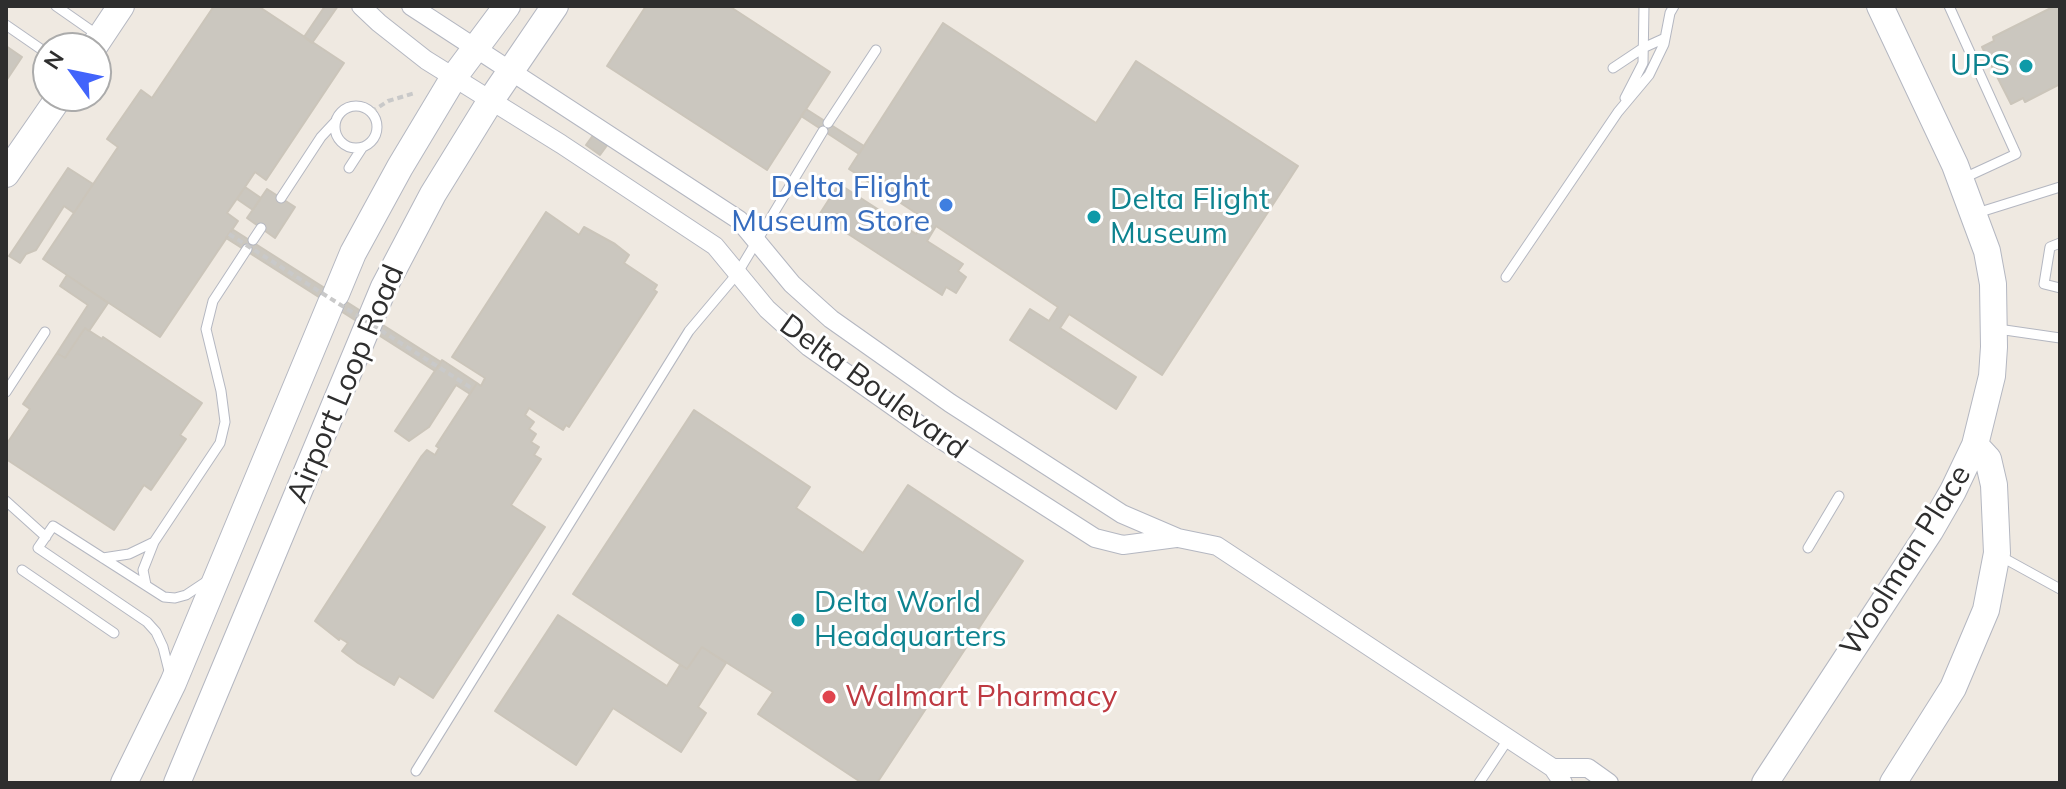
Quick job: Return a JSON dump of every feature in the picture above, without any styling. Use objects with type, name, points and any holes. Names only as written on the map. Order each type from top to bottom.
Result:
[{"type":"main road","points":[[103,32],[121,6]]},
{"type":"main road","name":"Airport Loop Road","points":[[124,783],[170,691],[353,253],[454,77],[507,6]]},
{"type":"main road","name":"Airport Loop Road","points":[[177,783],[384,287],[433,194],[491,100],[555,6]]},
{"type":"main road","name":"Woolman Place","points":[[1765,783],[1930,531],[1967,466],[1992,376],[1993,284],[1987,251],[1961,180],[1880,6]]},
{"type":"main road","points":[[6,174],[49,112]]},
{"type":"main road","points":[[1893,783],[1937,716],[1967,661],[1986,610],[1997,553],[1992,471],[1983,451],[1975,445]]},
{"type":"street","name":"Delta Boulevard","points":[[361,6],[426,60],[715,246],[767,309],[809,347],[931,433],[1095,538],[1123,545],[1178,538]]},
{"type":"street","name":"Delta Boulevard","points":[[411,6],[739,220],[792,284],[843,328],[950,403],[1122,514],[1178,538],[1217,546],[1509,738],[1558,775],[1588,768],[1609,783]]},
{"type":"lane","points":[[56,6],[85,32]]},
{"type":"lane","points":[[1618,112],[1643,63],[1644,6]]},
{"type":"lane","points":[[1506,277],[1618,112],[1649,75],[1665,38],[1674,6]]},
{"type":"lane","points":[[1868,6],[1899,46]]},
{"type":"lane","points":[[1949,6],[2016,154],[1961,180]]},
{"type":"lane","points":[[6,25],[32,43]]},
{"type":"lane","points":[[1613,68],[1665,38]]},
{"type":"lane","points":[[416,771],[689,331],[737,274],[755,240],[876,50]]},
{"type":"lane","points":[[281,198],[321,137],[338,116],[350,107],[365,108],[371,112],[378,125],[377,133],[369,145],[348,147],[337,137],[335,122]]},
{"type":"lane","points":[[349,168],[362,148]]},
{"type":"lane","points":[[1974,214],[2060,187]]},
{"type":"lane","points":[[146,585],[143,570],[154,542],[220,443],[225,422],[206,329],[213,301],[261,228]]},
{"type":"lane","points":[[2060,243],[2050,247],[2044,284],[2060,288]]},
{"type":"lane","points":[[1994,328],[2060,338]]},
{"type":"lane","points":[[6,392],[45,332]]},
{"type":"lane","points":[[1808,548],[1839,496]]},
{"type":"lane","points":[[6,501],[46,537]]},
{"type":"lane","points":[[170,691],[168,662],[156,632],[147,622],[38,548],[53,526],[164,597],[175,598],[198,588],[222,565]]},
{"type":"lane","points":[[103,558],[129,554],[154,542]]},
{"type":"lane","points":[[1997,553],[2060,589]]},
{"type":"lane","points":[[22,570],[114,633]]},
{"type":"lane","points":[[1479,783],[1509,738]]},
{"type":"path","points":[[371,112],[388,101],[415,93]]},
{"type":"path","points":[[229,234],[473,389]]},
{"type":"building","points":[[214,6],[258,6],[344,63],[266,180],[255,172],[227,213],[238,221],[160,337],[43,259],[118,147],[107,139],[141,90],[152,98]]},
{"type":"building","points":[[325,6],[338,6],[312,43],[304,37]]},
{"type":"building","points":[[646,6],[729,6],[830,72],[767,170],[607,66]]},
{"type":"building","name":"UPS","points":[[2060,6],[2060,84],[2025,102],[2023,98],[2011,104],[1982,47],[1994,41],[1993,37]]},
{"type":"building","name":"Delta Flight Museum","points":[[943,23],[1096,123],[1136,61],[1298,166],[1162,375],[1069,314],[1060,328],[1136,377],[1116,409],[1010,340],[1030,309],[1049,321],[1058,307],[936,226],[927,241],[963,264],[958,271],[966,277],[956,293],[946,287],[942,295],[819,215],[839,184],[916,234],[925,219],[849,169]]},
{"type":"building","points":[[6,46],[22,57],[6,81]]},
{"type":"building","points":[[806,109],[864,146],[859,154],[801,116]]},
{"type":"building","points":[[594,134],[608,144],[600,155],[586,145]]},
{"type":"building","points":[[68,168],[93,184],[74,213],[64,206],[36,250],[26,254],[20,263],[9,256]]},
{"type":"building","points":[[245,187],[261,198],[253,210],[237,199]]},
{"type":"building","points":[[267,189],[295,207],[275,238],[247,218]]},
{"type":"building","points":[[546,212],[579,235],[584,227],[615,244],[629,255],[624,263],[657,285],[654,290],[657,292],[569,427],[566,425],[563,430],[529,408],[525,415],[534,422],[529,429],[536,434],[531,442],[539,447],[534,455],[541,459],[511,505],[545,527],[433,698],[399,676],[394,685],[358,663],[342,651],[348,643],[339,640],[315,621],[421,457],[427,450],[435,455],[439,448],[436,446],[477,383],[481,386],[485,378],[452,357]]},
{"type":"building","points":[[232,229],[441,362],[435,371],[226,238]]},
{"type":"building","points":[[67,275],[108,303],[89,331],[85,328],[65,358],[57,353],[88,305],[60,286]]},
{"type":"building","points":[[85,328],[202,403],[180,435],[186,439],[151,490],[144,485],[114,530],[6,459],[6,445],[30,409],[23,404],[57,353],[65,358]]},
{"type":"building","points":[[442,360],[477,383],[470,394],[456,385],[429,427],[409,441],[395,431]]},
{"type":"building","name":"Delta World Headquarters","points":[[694,410],[810,487],[796,508],[863,553],[908,485],[1023,561],[877,783],[862,783],[758,714],[773,692],[702,647],[687,669],[573,594]]},
{"type":"building","points":[[558,615],[667,686],[680,665],[687,669],[702,647],[726,663],[698,707],[706,713],[681,752],[613,708],[576,765],[495,711]]},
{"type":"place","name":"UPS","points":[[2026,66]]},
{"type":"place","name":"Delta Flight Museum Store","points":[[946,205]]},
{"type":"place","name":"Delta Flight Museum","points":[[1094,217]]},
{"type":"place","name":"Delta World Headquarters","points":[[798,620]]},
{"type":"place","name":"Walmart Pharmacy","points":[[829,697]]}]
